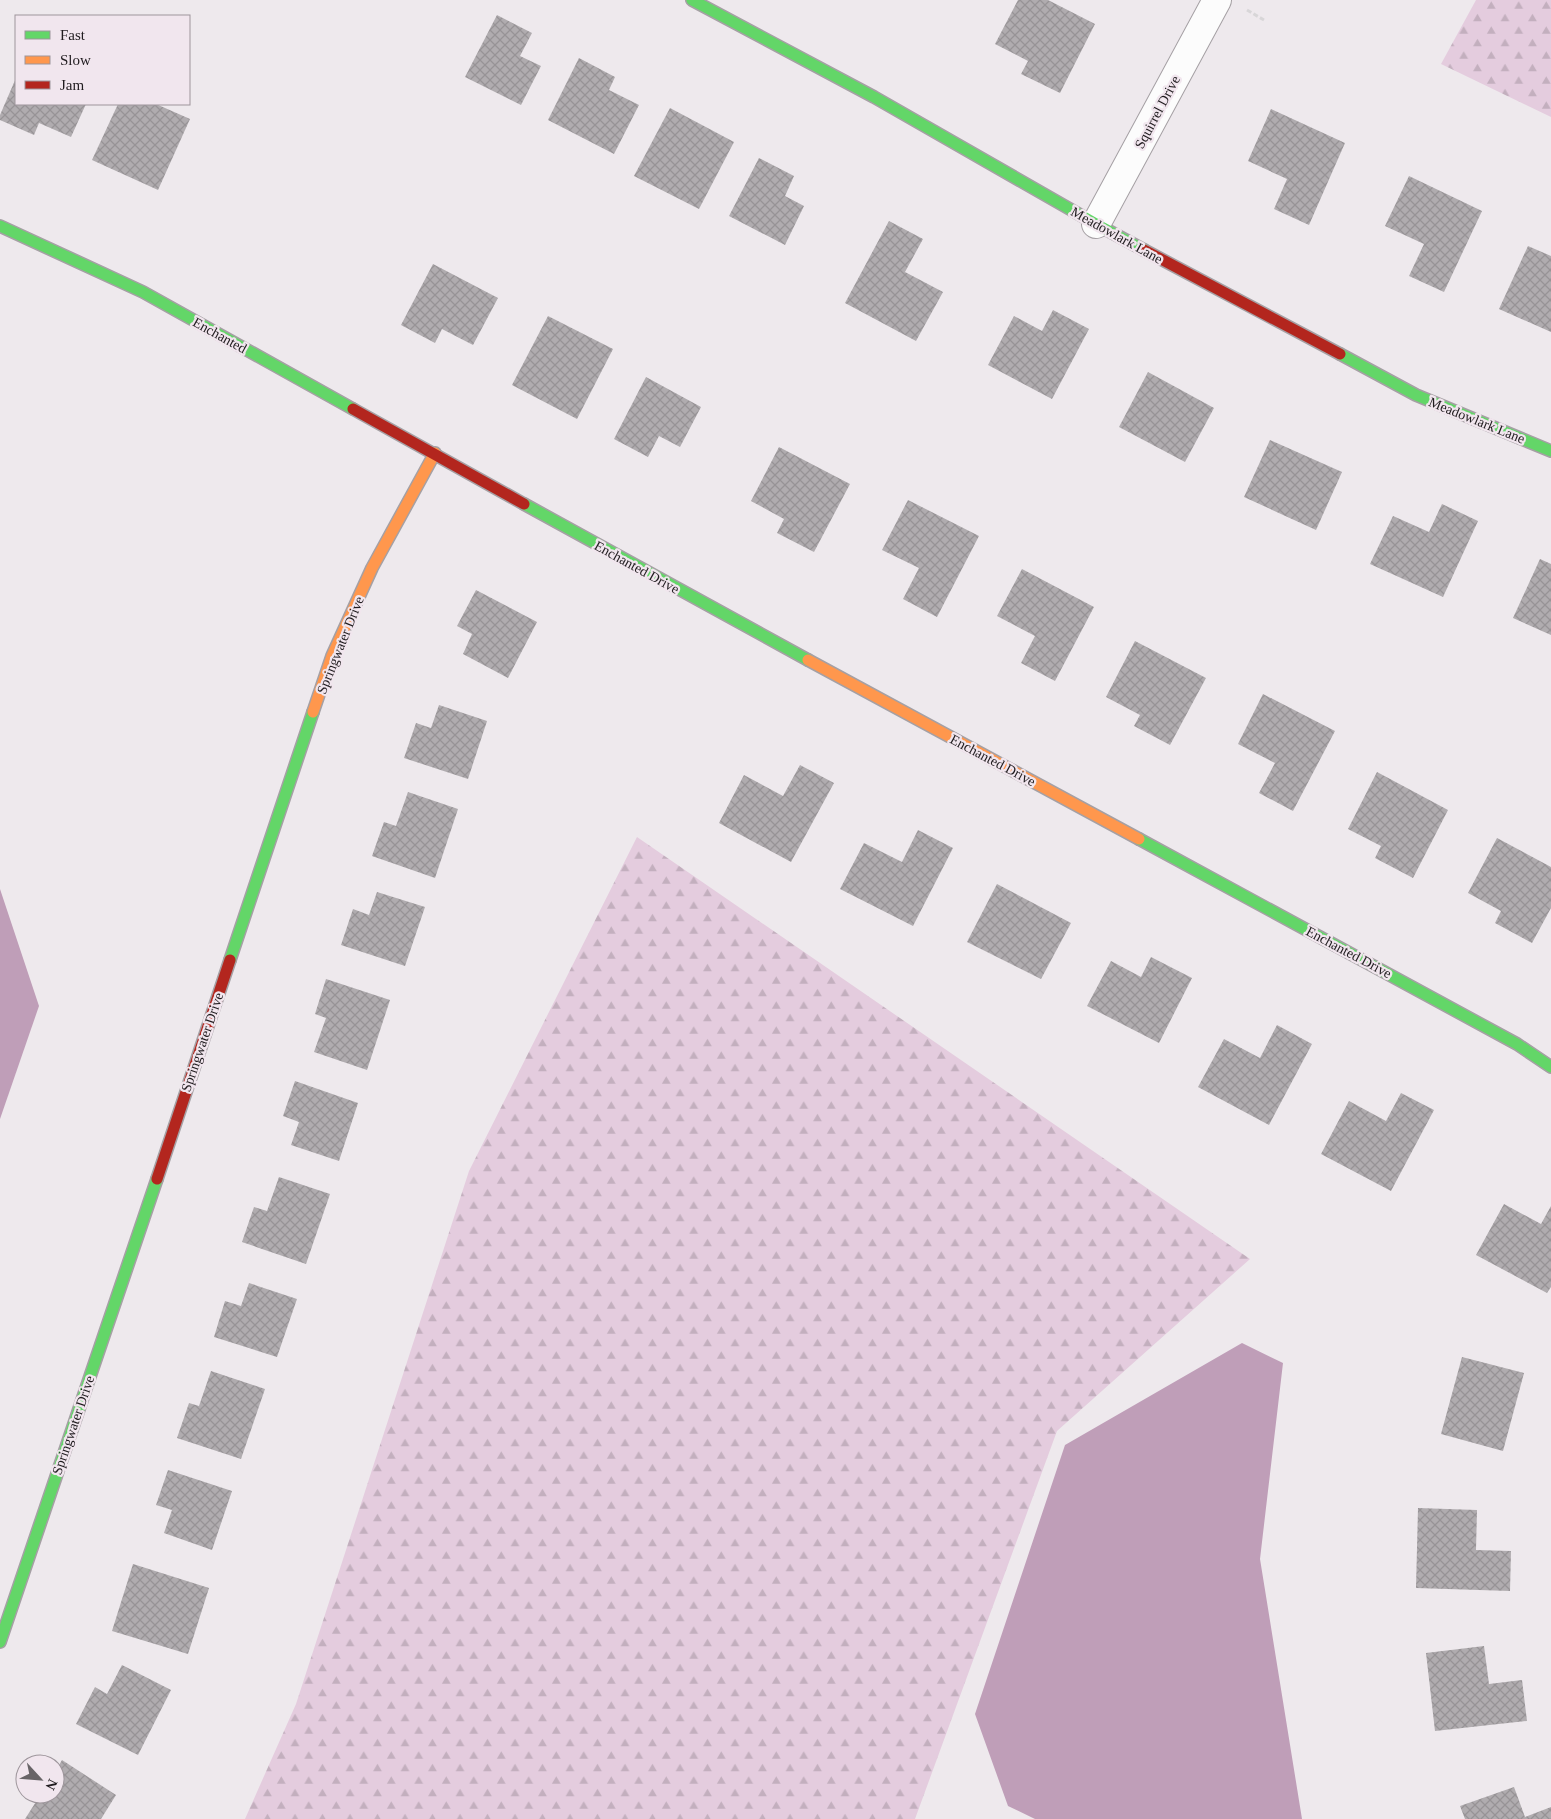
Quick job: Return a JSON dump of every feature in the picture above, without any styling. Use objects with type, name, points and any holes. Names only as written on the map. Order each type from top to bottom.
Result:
[{"type":"street","name":"Meadowlark Lane","points":[[692,0],[874,97],[1096,224],[1416,395],[1551,450]]},
{"type":"street","name":"Squirrel Drive","points":[[1096,224],[1217,0]]},
{"type":"street","name":"Enchanted","points":[[0,226],[142,292],[435,454]]},
{"type":"street","name":"Enchanted Drive","points":[[435,454],[698,600],[1430,996],[1517,1044],[1551,1067]]},
{"type":"street","name":"Springwater Drive","points":[[0,1642],[332,656],[372,568],[435,454]]},
{"type":"green space","points":[[1476,0],[1551,0],[1551,117],[1441,64]]},
{"type":"green space","points":[[637,837],[1250,1259],[1057,1431],[915,1819],[245,1819],[296,1704],[469,1171]]},
{"type":"shaded area","points":[[0,889],[39,1006],[0,1119]]},
{"type":"shaded area","points":[[1242,1343],[1283,1363],[1260,1559],[1302,1819],[1035,1819],[1008,1806],[975,1714],[1065,1445]]},
{"type":"building","points":[[1018,0],[1048,0],[1095,24],[1060,93],[1021,74],[1028,61],[995,44]]},
{"type":"building","points":[[497,15],[532,33],[520,56],[541,66],[521,105],[465,77]]},
{"type":"building","points":[[579,58],[615,77],[609,90],[639,105],[614,154],[548,120]]},
{"type":"building","points":[[15,80],[15,105],[86,105],[71,137],[39,123],[34,135],[0,120],[0,115]]},
{"type":"building","points":[[118,105],[158,105],[190,119],[158,190],[92,160]]},
{"type":"building","points":[[670,108],[734,142],[699,209],[634,176]]},
{"type":"building","points":[[1271,109],[1345,143],[1309,225],[1274,209],[1287,179],[1248,161]]},
{"type":"building","points":[[759,158],[794,176],[785,196],[804,206],[785,245],[729,216]]},
{"type":"building","points":[[1409,176],[1482,211],[1444,292],[1409,276],[1424,244],[1385,226]]},
{"type":"building","points":[[889,221],[923,239],[905,272],[943,292],[916,341],[845,303]]},
{"type":"building","points":[[1528,246],[1551,256],[1551,332],[1499,309]]},
{"type":"building","points":[[433,264],[498,298],[473,345],[442,329],[435,343],[401,325]]},
{"type":"building","points":[[1053,310],[1089,329],[1052,399],[988,365],[1014,316],[1042,331]]},
{"type":"building","points":[[548,316],[613,349],[577,419],[512,385]]},
{"type":"building","points":[[1148,372],[1214,408],[1185,462],[1119,427]]},
{"type":"building","points":[[646,377],[701,407],[680,447],[659,436],[648,457],[614,439]]},
{"type":"building","points":[[1270,440],[1342,472],[1316,530],[1244,497]]},
{"type":"building","points":[[779,447],[850,484],[814,552],[777,533],[784,519],[751,501]]},
{"type":"building","points":[[908,500],[979,536],[937,617],[903,599],[919,568],[882,550]]},
{"type":"building","points":[[1442,504],[1478,521],[1443,597],[1370,564],[1393,516],[1429,532]]},
{"type":"building","points":[[1540,559],[1551,564],[1551,635],[1513,618]]},
{"type":"building","points":[[1022,569],[1094,607],[1055,681],[1021,663],[1035,636],[997,616]]},
{"type":"building","points":[[476,590],[537,622],[508,678],[463,654],[472,634],[457,626]]},
{"type":"building","points":[[1135,641],[1206,678],[1170,745],[1134,726],[1140,715],[1106,697]]},
{"type":"building","points":[[1263,694],[1335,731],[1293,811],[1259,793],[1275,763],[1238,744]]},
{"type":"building","points":[[439,705],[487,721],[468,779],[404,758],[416,723],[431,728]]},
{"type":"building","points":[[800,765],[834,783],[791,862],[719,823],[744,775],[783,796]]},
{"type":"building","points":[[1377,772],[1448,810],[1413,878],[1375,858],[1381,846],[1348,829]]},
{"type":"building","points":[[408,792],[458,809],[435,878],[372,856],[384,822],[396,826]]},
{"type":"building","points":[[918,830],[953,848],[913,926],[840,889],[864,843],[902,862]]},
{"type":"building","points":[[1497,838],[1551,867],[1551,908],[1532,943],[1495,923],[1501,911],[1468,893]]},
{"type":"building","points":[[997,884],[1071,923],[1041,979],[967,942]]},
{"type":"building","points":[[377,892],[425,907],[405,966],[341,945],[353,909],[369,915]]},
{"type":"building","points":[[1151,957],[1192,978],[1159,1043],[1087,1006],[1111,961],[1141,977]]},
{"type":"building","points":[[326,979],[390,1000],[367,1070],[314,1052],[326,1018],[315,1014]]},
{"type":"building","points":[[1277,1025],[1312,1044],[1269,1125],[1198,1087],[1224,1039],[1260,1058]]},
{"type":"building","points":[[295,1081],[358,1103],[339,1161],[291,1145],[299,1122],[283,1116]]},
{"type":"building","points":[[1401,1093],[1434,1110],[1391,1191],[1321,1154],[1349,1101],[1386,1121]]},
{"type":"building","points":[[279,1177],[330,1194],[306,1264],[242,1242],[254,1207],[267,1211]]},
{"type":"building","points":[[1504,1204],[1541,1224],[1551,1206],[1551,1287],[1547,1293],[1476,1255]]},
{"type":"building","points":[[249,1283],[297,1299],[277,1357],[214,1337],[225,1301],[241,1306]]},
{"type":"building","points":[[1462,1357],[1524,1373],[1503,1451],[1441,1434]]},
{"type":"building","points":[[211,1371],[265,1389],[241,1459],[177,1438],[189,1403],[199,1406]]},
{"type":"building","points":[[168,1470],[232,1491],[212,1550],[164,1533],[172,1510],[156,1505]]},
{"type":"building","points":[[1418,1508],[1477,1510],[1476,1550],[1511,1551],[1510,1591],[1416,1588]]},
{"type":"building","points":[[133,1564],[209,1588],[188,1654],[112,1631]]},
{"type":"building","points":[[1484,1646],[1489,1684],[1522,1680],[1527,1721],[1435,1731],[1426,1653]]},
{"type":"building","points":[[122,1665],[171,1690],[138,1755],[76,1724],[95,1687],[107,1694]]},
{"type":"building","points":[[65,1762],[116,1795],[101,1819],[25,1819],[35,1804],[65,1804]]},
{"type":"building","points":[[1514,1787],[1525,1817],[1551,1807],[1551,1819],[1465,1819],[1460,1806]]},
{"type":"traffic: fast","points":[[692,0],[874,97],[1144,250]]},
{"type":"traffic: fast","points":[[0,226],[143,292],[353,409]]},
{"type":"traffic: fast","points":[[1340,354],[1416,395],[1551,451]]},
{"type":"traffic: fast","points":[[524,504],[808,660]]},
{"type":"traffic: fast","points":[[230,960],[313,712]]},
{"type":"traffic: fast","points":[[1139,839],[1517,1044],[1551,1067]]},
{"type":"traffic: fast","points":[[0,1642],[157,1179]]},
{"type":"traffic: slow","points":[[313,712],[332,656],[372,568],[435,453]]},
{"type":"traffic: slow","points":[[808,660],[1139,839]]},
{"type":"traffic: jam","points":[[1144,250],[1340,354]]},
{"type":"traffic: jam","points":[[353,409],[524,504]]},
{"type":"traffic: jam","points":[[157,1179],[230,960]]}]
